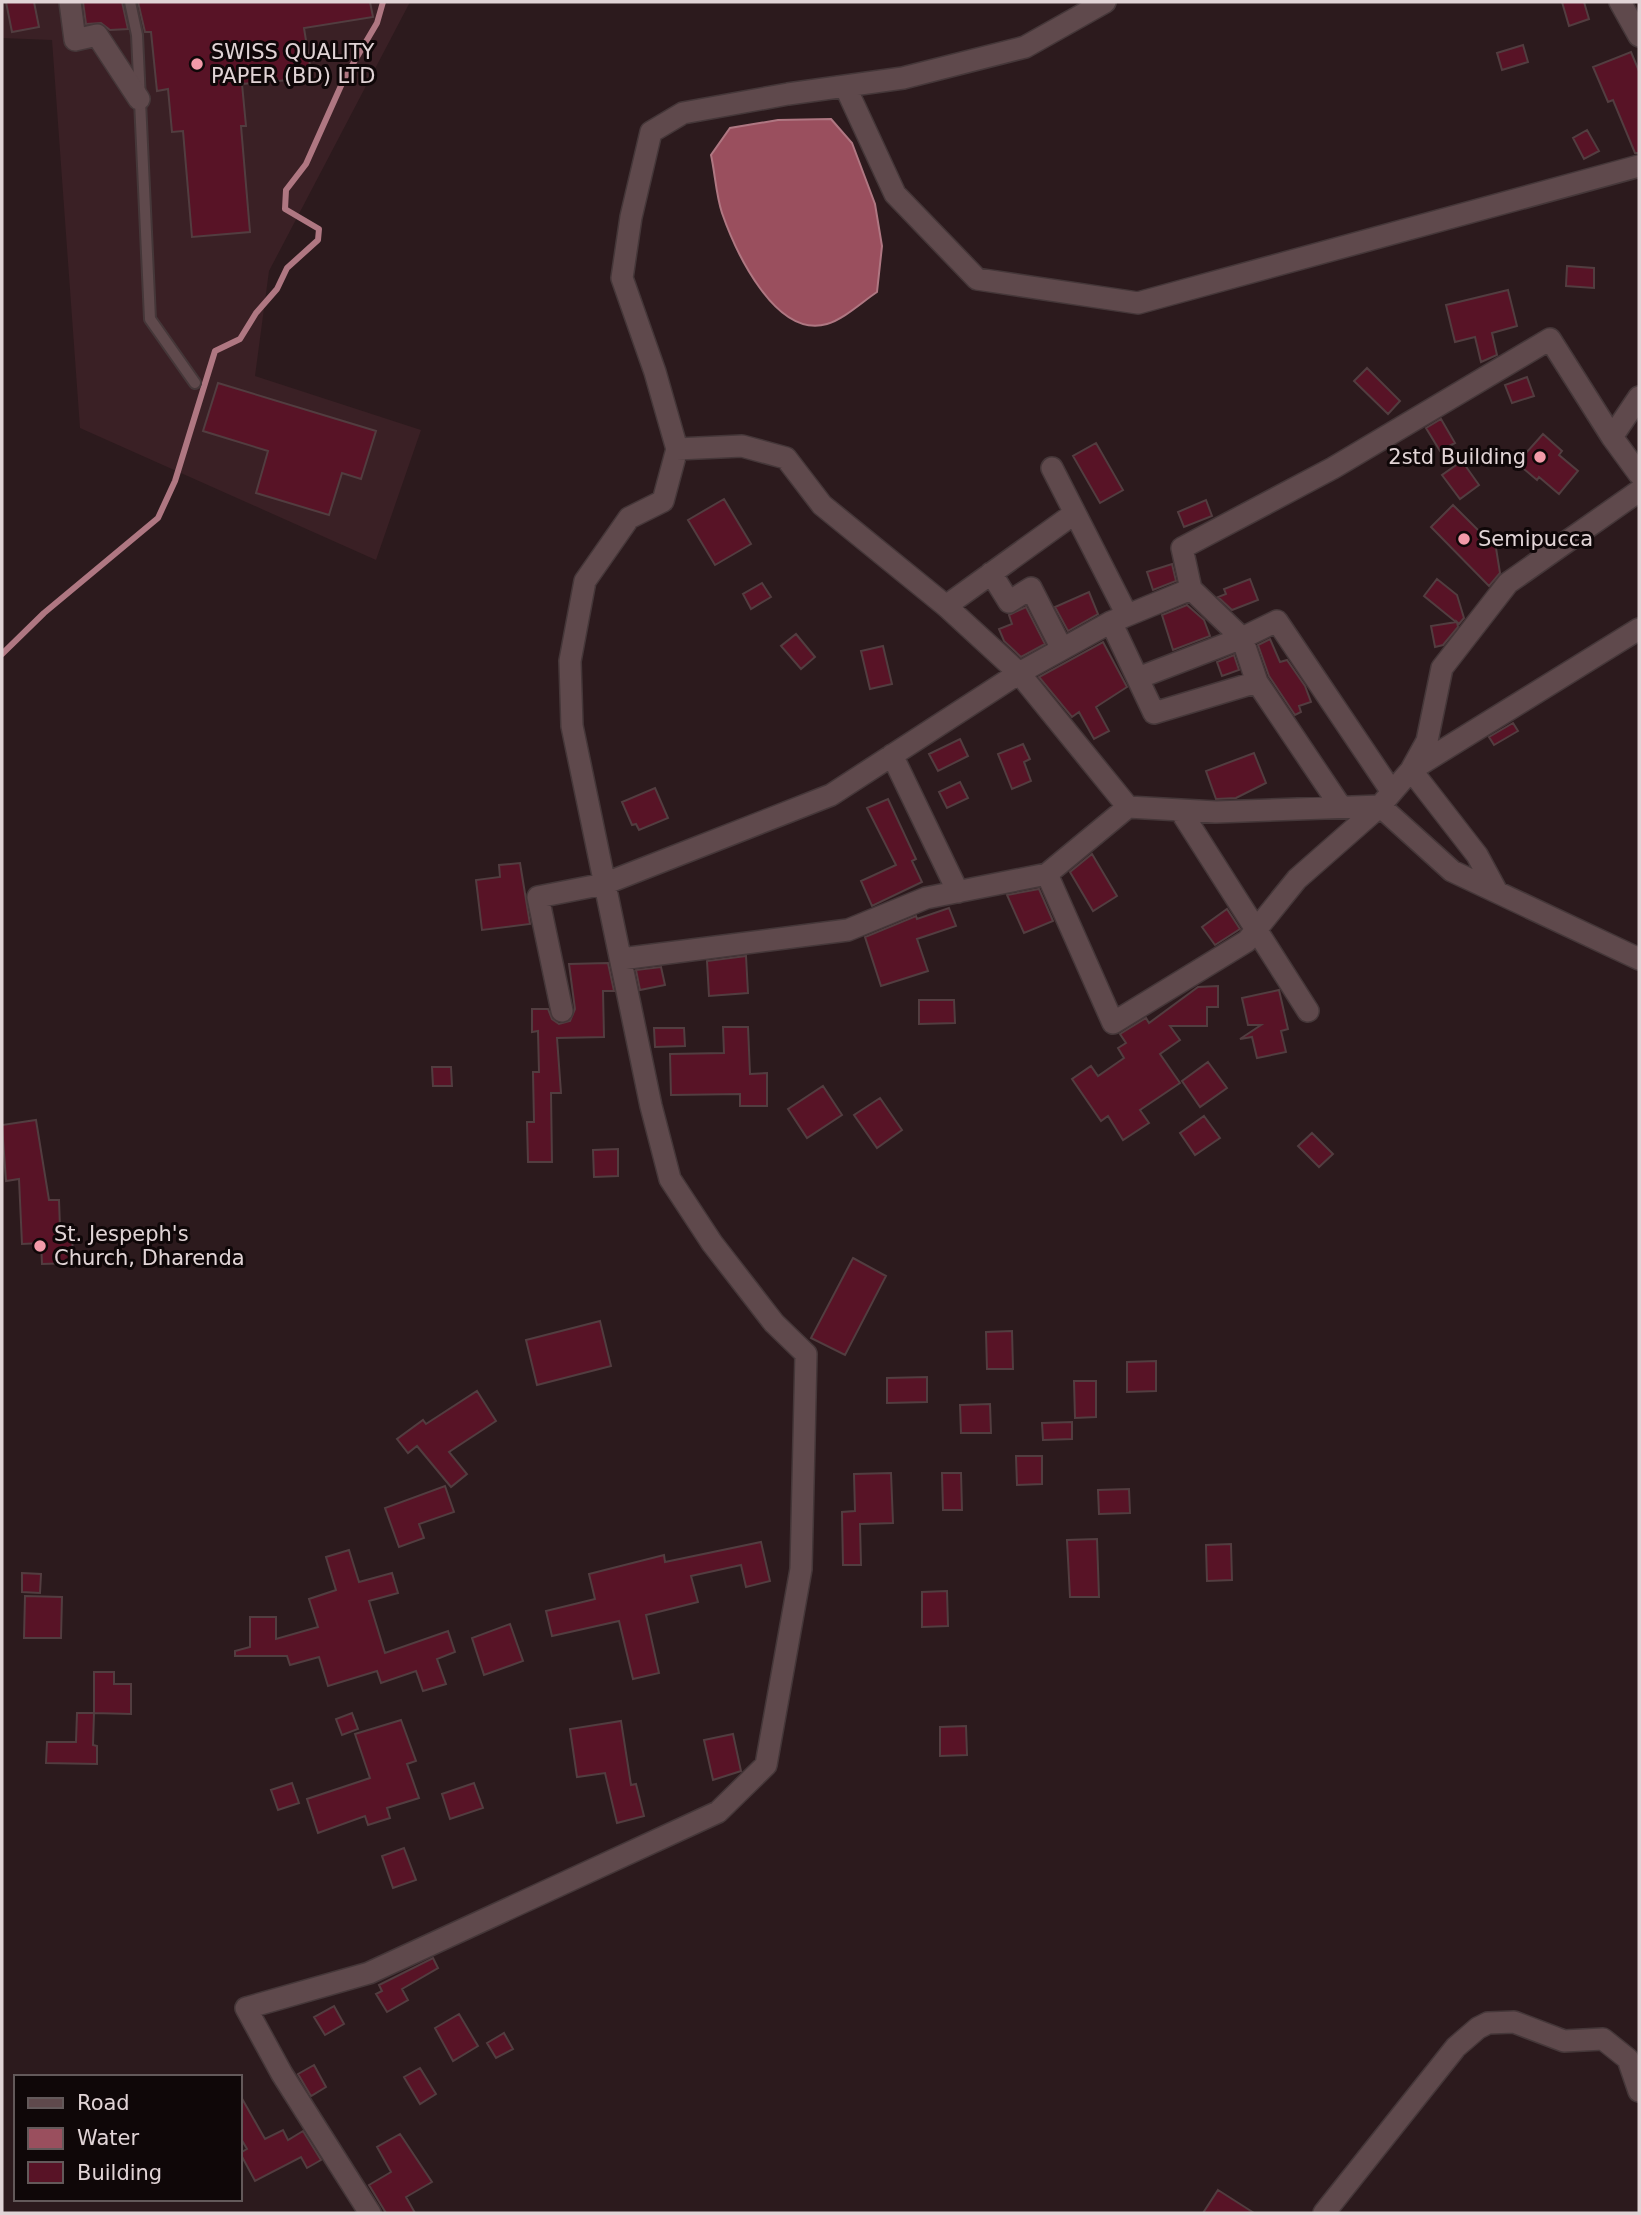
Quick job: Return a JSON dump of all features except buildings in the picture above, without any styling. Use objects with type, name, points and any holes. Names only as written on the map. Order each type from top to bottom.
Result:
[{"type":"street","points":[[70,2],[75,40],[97,35],[139,99]]},
{"type":"street","points":[[370,2213],[282,2074],[246,2008],[369,1973],[718,1812],[766,1765],[801,1569],[806,1354],[774,1323],[712,1243],[670,1179],[651,1106],[572,726],[570,661],[585,581],[628,518],[663,501],[677,449],[655,372],[622,278],[631,217],[651,132],[683,113],[903,78],[1026,47],[1105,2]]},
{"type":"street","points":[[1620,2],[1639,36]]},
{"type":"street","points":[[845,86],[895,194],[977,279],[1138,303],[1639,166]]},
{"type":"street","points":[[1341,807],[1257,682],[1242,638],[1191,589],[1182,548],[1333,468],[1550,339],[1612,437],[1639,474]]},
{"type":"street","points":[[1612,437],[1639,397]]},
{"type":"street","points":[[677,449],[742,446],[786,458],[822,505],[946,606],[1019,673],[1128,807]]},
{"type":"street","points":[[1052,468],[1075,513],[1154,713],[1257,682]]},
{"type":"street","points":[[1047,874],[1113,1023],[1247,941],[1297,879],[1386,799],[1411,770],[1427,741],[1442,668],[1508,583],[1639,491]]},
{"type":"street","points":[[946,606],[1075,513]]},
{"type":"street","points":[[991,573],[1009,602],[1031,588],[1062,649]]},
{"type":"street","points":[[562,1011],[538,897],[604,884],[831,795],[1019,673],[1119,619],[1191,589]]},
{"type":"street","points":[[1138,678],[1242,638],[1276,621],[1386,799],[1452,871],[1639,959]]},
{"type":"street","points":[[1411,770],[1639,629]]},
{"type":"street","points":[[892,755],[958,892]]},
{"type":"street","points":[[1411,770],[1477,855],[1497,892]]},
{"type":"street","points":[[621,959],[848,930],[926,898],[1047,874],[1128,807],[1216,812],[1341,807],[1386,799]]},
{"type":"street","points":[[1180,810],[1308,1011]]},
{"type":"street","points":[[1324,2213],[1456,2047],[1478,2028],[1489,2023],[1514,2022],[1564,2041],[1603,2039],[1628,2059],[1639,2091]]},
{"type":"lane","points":[[130,2],[137,35],[150,318],[195,383]]},
{"type":"shaded area","points":[[2,2],[410,2],[269,271],[255,376],[421,430],[376,560],[80,428],[52,40],[2,38]]},
{"type":"water","points":[[831,119],[852,143],[875,204],[882,246],[877,292],[833,322],[808,325],[790,318],[774,305],[747,268],[722,213],[711,155],[730,128],[778,120]]},
{"type":"waterway","points":[[2,654],[44,613],[158,518],[175,481],[215,351],[240,339],[256,313],[277,289],[287,268],[318,240],[319,229],[285,209],[286,190],[306,164],[344,79],[377,23],[383,2]]},
{"type":"place","name":"SWISS QUALITY PAPER (BD) LTD","points":[[197,64]]},
{"type":"place","name":"2std Building","points":[[1540,457]]},
{"type":"place","name":"Semipucca","points":[[1464,539]]},
{"type":"place","name":"St. Jespeph's Church, Dharenda","points":[[40,1246]]}]
